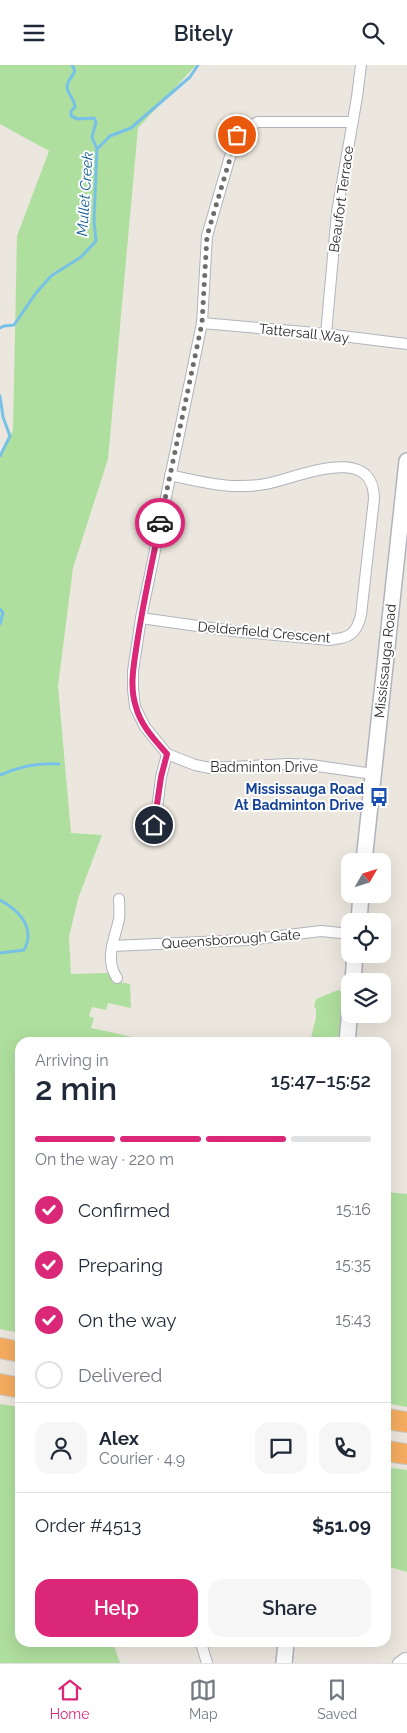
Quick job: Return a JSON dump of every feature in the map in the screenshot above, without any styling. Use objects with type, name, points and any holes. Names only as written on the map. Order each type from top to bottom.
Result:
[{"type":"highway","points":[[0,1348],[15,1351]]},
{"type":"highway","points":[[0,1384],[15,1387]]},
{"type":"main road","name":"Mississauga Road","points":[[365,853],[407,461]]},
{"type":"main road","points":[[347,1037],[348,1023]]},
{"type":"main road","points":[[284,1663],[286,1647]]},
{"type":"street","name":"Beaufort Terrace","points":[[326,334],[337,212],[361,65]]},
{"type":"street","name":"Badminton Drive","points":[[353,122],[258,122],[247,127],[237,135],[207,236],[202,323],[141,618],[133,671],[133,689],[136,707],[145,727],[167,754],[195,765],[210,767],[311,765],[373,774]]},
{"type":"street","name":"Tattersall Way","points":[[202,323],[326,334],[407,344]]},
{"type":"street","name":"Delderfield Crescent","points":[[141,618],[233,631],[329,640],[345,638],[352,633],[358,626],[361,615],[374,499],[374,488],[370,479],[364,473],[357,470],[329,468],[314,470],[266,484],[235,487],[170,475]]},
{"type":"street","points":[[154,825],[161,777],[167,754]]},
{"type":"street","points":[[117,978],[112,971],[111,965],[112,946],[119,918],[119,899]]},
{"type":"street","name":"Queensborough Gate","points":[[112,946],[247,940],[321,931],[341,933]]},
{"type":"street","points":[[201,1647],[207,1663]]},
{"type":"street","points":[[398,1663],[404,1658],[407,1659]]},
{"type":"green space","points":[[0,65],[196,65],[138,128],[108,459],[73,568],[58,686],[71,833],[102,835],[78,899],[69,937],[71,974],[108,973],[114,981],[130,984],[131,1008],[108,1003],[106,1010],[92,1007],[89,1016],[94,1018],[91,1028],[133,1037],[15,1037],[15,1332],[0,1329],[0,459],[13,430],[17,236],[49,151],[0,124]]},
{"type":"green space","points":[[338,990],[341,991],[338,1037],[311,1037],[316,1018],[316,1008],[314,1007],[316,999]]},
{"type":"green space","points":[[391,1192],[407,1194],[407,1407],[391,1404]]},
{"type":"green space","points":[[0,1404],[15,1406],[15,1647],[114,1647],[120,1663],[0,1663]]},
{"type":"green space","points":[[391,1468],[407,1470],[407,1572],[391,1567]]},
{"type":"waterway","points":[[72,65],[75,71],[67,86],[68,92],[75,104],[71,111],[71,116],[78,119],[94,118],[96,122],[92,137],[97,149]]},
{"type":"waterway","name":"Mullet Creek","points":[[0,328],[14,325],[36,293],[51,276],[81,257],[96,241],[94,220],[97,149],[110,136],[131,128],[190,77],[198,65]]},
{"type":"waterway","name":"Mullet Creek","points":[[0,396],[3,417],[10,436],[0,456]]},
{"type":"waterway","name":"Mullet Creek","points":[[0,609],[3,613],[0,624]]},
{"type":"waterway","points":[[0,775],[29,766],[59,764]]},
{"type":"waterway","name":"Mullet Creek","points":[[0,900],[19,914],[27,927],[28,934],[24,950],[0,953]]},
{"type":"way so far","points":[[160,523],[202,323],[204,254],[207,236],[237,135]]},
{"type":"place","name":"Mississauga Road At Badminton Drive","points":[[379,797]]},
{"type":"route","points":[[154,825],[161,777],[167,754],[145,727],[136,707],[133,671],[141,618],[160,523]]}]
